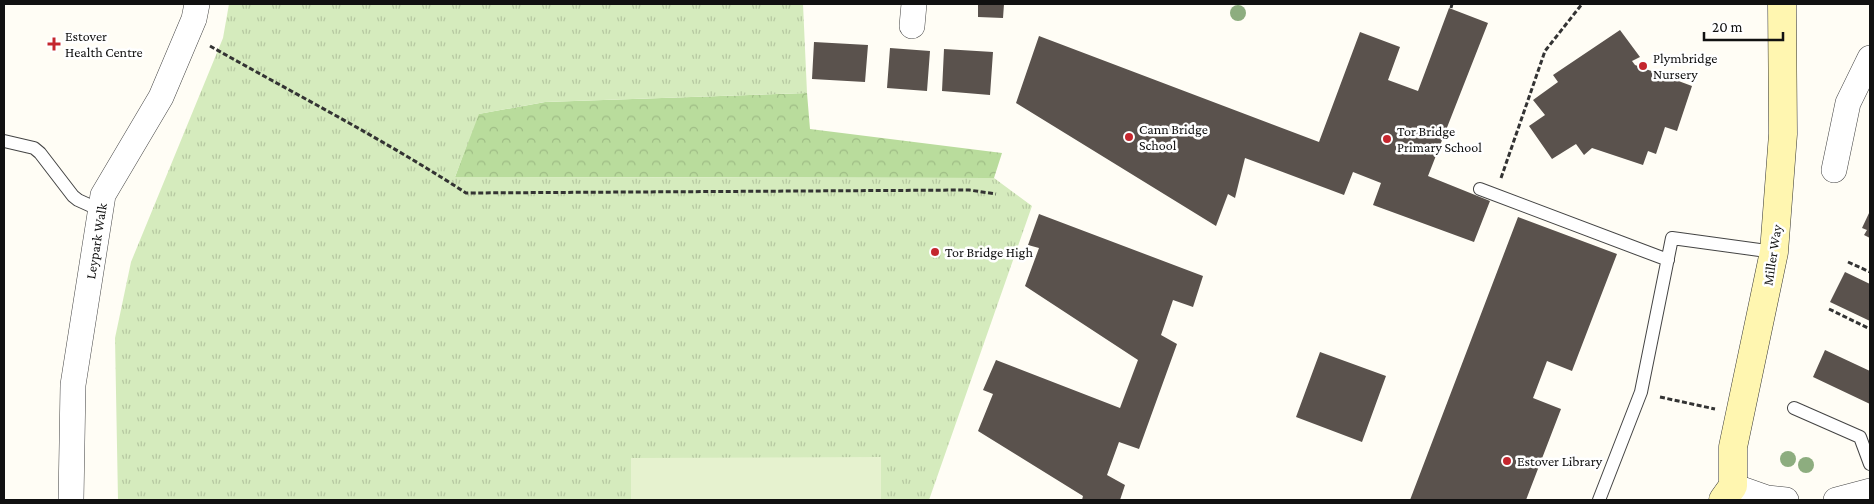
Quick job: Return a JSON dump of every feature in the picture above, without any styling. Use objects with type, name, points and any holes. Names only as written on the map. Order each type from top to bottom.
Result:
[{"type":"street","name":"Leypark Walk","points":[[71,500],[73,385],[103,195],[161,97],[194,20],[197,4]]},
{"type":"street","name":"Miller Way","points":[[1728,493],[1733,447],[1774,252],[1783,134],[1782,4]]},
{"type":"street","points":[[1834,170],[1848,103],[1870,58]]},
{"type":"street","points":[[1836,500],[1870,490]]},
{"type":"street","points":[[1728,493],[1786,500]]},
{"type":"lane","points":[[4,141],[34,148],[40,153],[73,196],[100,210]]},
{"type":"lane","points":[[1480,189],[1668,260]]},
{"type":"lane","points":[[1599,500],[1641,392],[1672,238],[1774,252]]},
{"type":"lane","points":[[1794,408],[1860,437],[1870,464]]},
{"type":"path","points":[[1451,8],[1452,4]]},
{"type":"path","points":[[1495,195],[1545,50],[1582,4]]},
{"type":"path","points":[[188,34],[410,157],[466,192],[969,190],[996,194]]},
{"type":"path","points":[[1848,262],[1870,272]]},
{"type":"path","points":[[1829,309],[1870,329]]},
{"type":"path","points":[[1641,392],[1740,414]]},
{"type":"green space","points":[[229,4],[803,4],[807,93],[545,102],[479,114],[455,177],[994,178],[1032,206],[929,500],[118,500],[115,338],[131,262],[223,38]]},
{"type":"green space","points":[[807,93],[810,129],[1002,153],[994,178],[455,177],[478,114],[545,102]]},
{"type":"green space","points":[[881,457],[881,500],[631,500],[631,458]]},
{"type":"building","points":[[978,4],[1004,4],[1003,18],[978,17]]},
{"type":"building","points":[[1449,8],[1488,23],[1428,176],[1490,201],[1474,242],[1373,205],[1381,183],[1353,172],[1344,195],[1245,158],[1235,198],[1228,194],[1216,226],[1016,103],[1039,36],[1319,142],[1360,32],[1400,47],[1388,80],[1418,91]]},
{"type":"building","points":[[1620,30],[1640,57],[1632,61],[1635,65],[1692,86],[1677,131],[1665,127],[1656,154],[1648,151],[1643,165],[1592,148],[1584,155],[1576,144],[1552,159],[1529,126],[1545,115],[1533,100],[1558,82],[1553,75]]},
{"type":"building","points":[[814,42],[868,45],[865,82],[812,79]]},
{"type":"building","points":[[890,48],[930,51],[927,91],[887,88]]},
{"type":"building","points":[[944,49],[993,52],[990,95],[942,91]]},
{"type":"building","points":[[1870,211],[1870,238],[1864,235],[1867,230],[1862,228]]},
{"type":"building","points":[[1039,214],[1203,276],[1193,307],[1173,300],[1161,335],[1177,344],[1139,449],[1119,442],[1107,475],[1125,485],[1120,500],[1082,500],[1083,496],[978,431],[993,394],[983,390],[996,360],[1120,408],[1138,360],[1025,286],[1039,248],[1028,245]]},
{"type":"building","points":[[1518,217],[1617,254],[1572,371],[1547,361],[1533,398],[1561,409],[1526,500],[1410,500]]},
{"type":"building","points":[[1845,272],[1870,284],[1870,321],[1830,302]]},
{"type":"building","points":[[1825,350],[1870,371],[1870,404],[1813,377]]},
{"type":"building","points":[[1320,352],[1386,376],[1362,442],[1296,417]]},
{"type":"place","name":"Estover Health Centre","points":[[54,44]]},
{"type":"place","name":"Plymbridge Nursery","points":[[1643,66]]},
{"type":"place","name":"Cann Bridge School","points":[[1129,137]]},
{"type":"place","name":"Tor Bridge Primary School","points":[[1387,139]]},
{"type":"place","name":"Tor Bridge High","points":[[935,252]]},
{"type":"place","name":"Estover Library","points":[[1507,461]]}]
